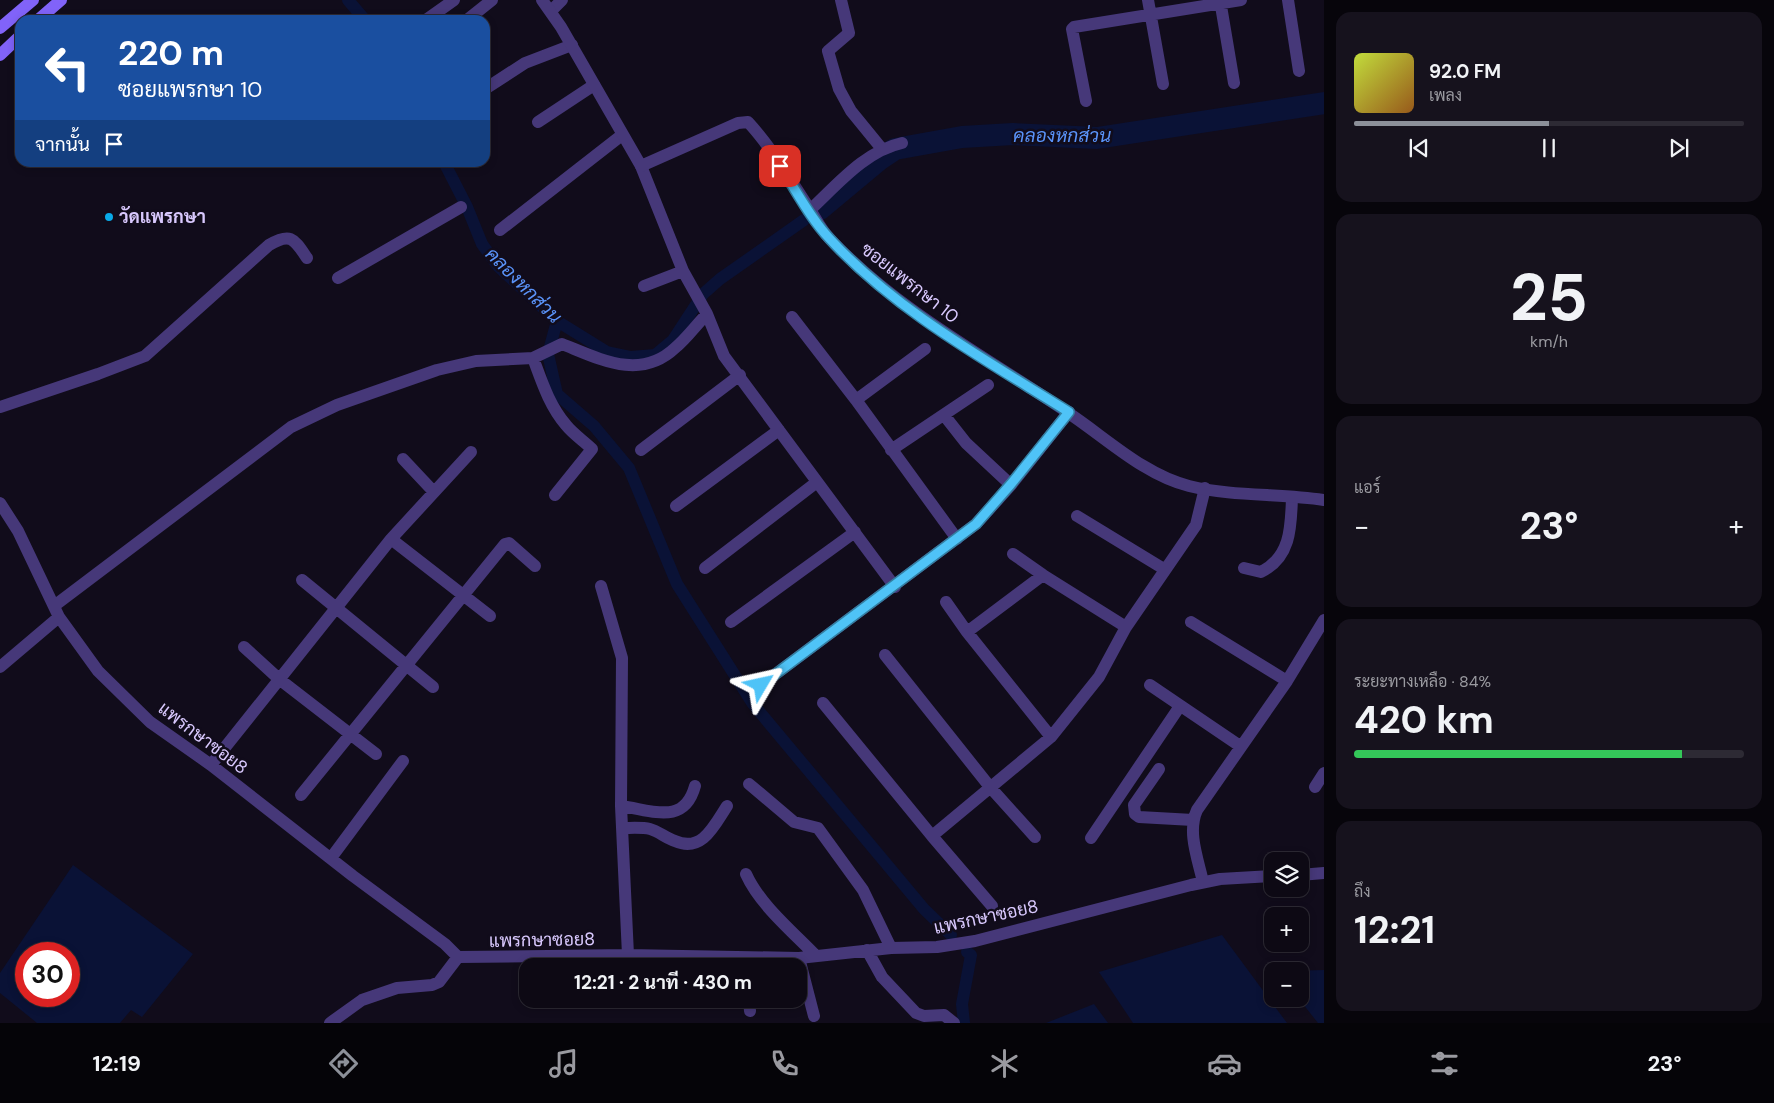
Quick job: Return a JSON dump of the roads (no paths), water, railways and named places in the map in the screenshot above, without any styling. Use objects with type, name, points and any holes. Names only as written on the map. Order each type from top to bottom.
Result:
[{"type":"main road","points":[[15,15],[33,0]]},
{"type":"main road","points":[[44,15],[61,0]]},
{"type":"main road","points":[[0,28],[15,15]]},
{"type":"main road","points":[[0,55],[15,41]]},
{"type":"street","points":[[433,15],[454,0]]},
{"type":"street","points":[[473,15],[492,0]]},
{"type":"street","points":[[542,0],[572,45],[622,136],[641,166],[686,276],[706,311],[719,346],[778,430],[895,587]]},
{"type":"street","points":[[551,11],[562,0]]},
{"type":"street","points":[[841,0],[849,33],[828,51],[839,89],[851,110],[882,149]]},
{"type":"street","points":[[1148,0],[1163,84]]},
{"type":"street","points":[[1086,101],[1072,29],[1074,27],[1220,1],[1242,0]]},
{"type":"street","points":[[1288,0],[1298,71]]},
{"type":"street","points":[[1220,1],[1234,83]]},
{"type":"street","points":[[490,85],[525,63],[572,45]]},
{"type":"street","points":[[538,122],[594,85]]},
{"type":"street","name":"ซอยแพรกษา 10","points":[[641,166],[738,123],[748,122],[776,158],[829,238],[868,276],[923,319],[1069,412],[1151,469],[1189,486],[1239,494],[1324,500]]},
{"type":"street","points":[[500,230],[622,136]]},
{"type":"street","points":[[810,210],[869,157],[882,149],[902,143]]},
{"type":"street","points":[[338,278],[461,207]]},
{"type":"street","points":[[0,407],[145,356],[269,246],[280,239],[289,238],[296,242],[307,258]]},
{"type":"street","points":[[644,286],[686,276]]},
{"type":"street","points":[[0,667],[57,612],[291,427],[337,405],[437,370],[476,361],[538,356],[562,344],[612,363],[642,366],[658,362],[675,348],[706,311]]},
{"type":"street","points":[[792,317],[856,400],[957,539]]},
{"type":"street","points":[[856,400],[925,350]]},
{"type":"street","points":[[538,356],[546,396],[566,426],[592,450],[555,495]]},
{"type":"street","points":[[641,450],[740,375]]},
{"type":"street","points":[[891,450],[988,385]]},
{"type":"street","points":[[761,685],[895,587],[976,524],[1069,412]]},
{"type":"street","points":[[944,415],[966,444],[1011,484]]},
{"type":"street","points":[[676,506],[778,430]]},
{"type":"street","points":[[211,765],[391,539],[433,491],[472,452]]},
{"type":"street","points":[[403,460],[433,491]]},
{"type":"street","points":[[705,568],[817,482]]},
{"type":"street","points":[[932,836],[1051,737],[1099,676],[1126,627],[1196,525],[1205,488]]},
{"type":"street","points":[[1244,568],[1261,572],[1270,567],[1281,556],[1287,544],[1291,526],[1292,497]]},
{"type":"street","name":"แพรกษาซอย8","points":[[0,503],[18,531],[57,612],[98,671],[110,683],[150,722],[211,765],[445,944],[458,957],[628,955],[686,958]]},
{"type":"street","points":[[1077,516],[1164,569]]},
{"type":"street","points":[[732,622],[855,532]]},
{"type":"street","points":[[391,539],[490,616]]},
{"type":"street","points":[[300,795],[351,735],[462,594],[506,543],[535,566]]},
{"type":"street","points":[[1013,554],[1126,627]]},
{"type":"street","points":[[967,632],[1043,575]]},
{"type":"street","points":[[302,580],[433,687]]},
{"type":"street","points":[[601,586],[622,658],[621,806],[628,955]]},
{"type":"street","points":[[946,602],[967,632],[1051,737]]},
{"type":"street","points":[[1203,882],[1193,832],[1193,820],[1240,746],[1287,681],[1324,620]]},
{"type":"street","points":[[1191,622],[1287,681]]},
{"type":"street","points":[[244,647],[279,680],[376,754]]},
{"type":"street","points":[[884,655],[990,787],[1035,837]]},
{"type":"street","points":[[1150,685],[1240,746]]},
{"type":"street","points":[[823,703],[992,906]]},
{"type":"street","points":[[1091,838],[1180,706]]},
{"type":"street","points":[[331,858],[403,761]]},
{"type":"street","points":[[1159,769],[1134,805],[1135,814],[1138,817],[1193,820]]},
{"type":"street","points":[[1315,787],[1324,773]]},
{"type":"street","points":[[749,784],[794,822],[818,828],[863,890],[891,948]]},
{"type":"street","points":[[621,806],[670,814],[678,811],[692,800],[695,786]]},
{"type":"street","points":[[622,828],[649,829],[683,844],[692,845],[702,839],[716,824],[727,806]]},
{"type":"street","points":[[1309,874],[1324,873]]},
{"type":"street","points":[[746,874],[763,903],[816,956]]},
{"type":"street","name":"แพรกษาซอย8","points":[[799,958],[891,948],[938,947],[975,941],[1203,882],[1264,876]]},
{"type":"street","points":[[867,950],[882,977],[916,1013],[924,1016],[944,1015],[954,1023]]},
{"type":"street","points":[[330,1023],[362,1000],[397,988],[432,985],[440,982],[458,957]]},
{"type":"street","points":[[807,989],[814,1016]]},
{"type":"water","points":[[73,865],[193,954],[142,1017],[131,1010],[120,1023],[37,1023],[17,1007],[80,1007],[80,942],[21,942]]},
{"type":"water","points":[[1222,935],[1264,992],[1264,1007],[1275,1007],[1287,1023],[1133,1023],[1099,972]]},
{"type":"water","points":[[15,951],[15,1005],[0,993],[0,973]]},
{"type":"water","points":[[1309,970],[1324,970],[1324,1023],[1318,1023],[1305,1007],[1309,1007]]},
{"type":"water","points":[[1094,1004],[1108,1023],[1046,1023]]},
{"type":"waterway","name":"คลองหกส่วน","points":[[348,0],[361,15]]},
{"type":"waterway","name":"คลองหกส่วน","points":[[820,209],[880,159],[895,149],[962,137],[1013,134],[1097,138],[1324,103]]},
{"type":"waterway","name":"คลองหกส่วน","points":[[447,167],[467,207],[482,244],[498,266],[557,321],[607,352],[631,357],[655,355],[673,340],[703,294],[720,279],[804,220]]},
{"type":"waterway","points":[[557,321],[548,354],[557,394],[594,426],[629,468],[677,584],[753,704],[924,909],[951,935]]},
{"type":"waterway","points":[[964,1023],[962,1004],[971,955],[967,952]]},
{"type":"place","name":"วัดแพรกษา","points":[[109,217]]}]
